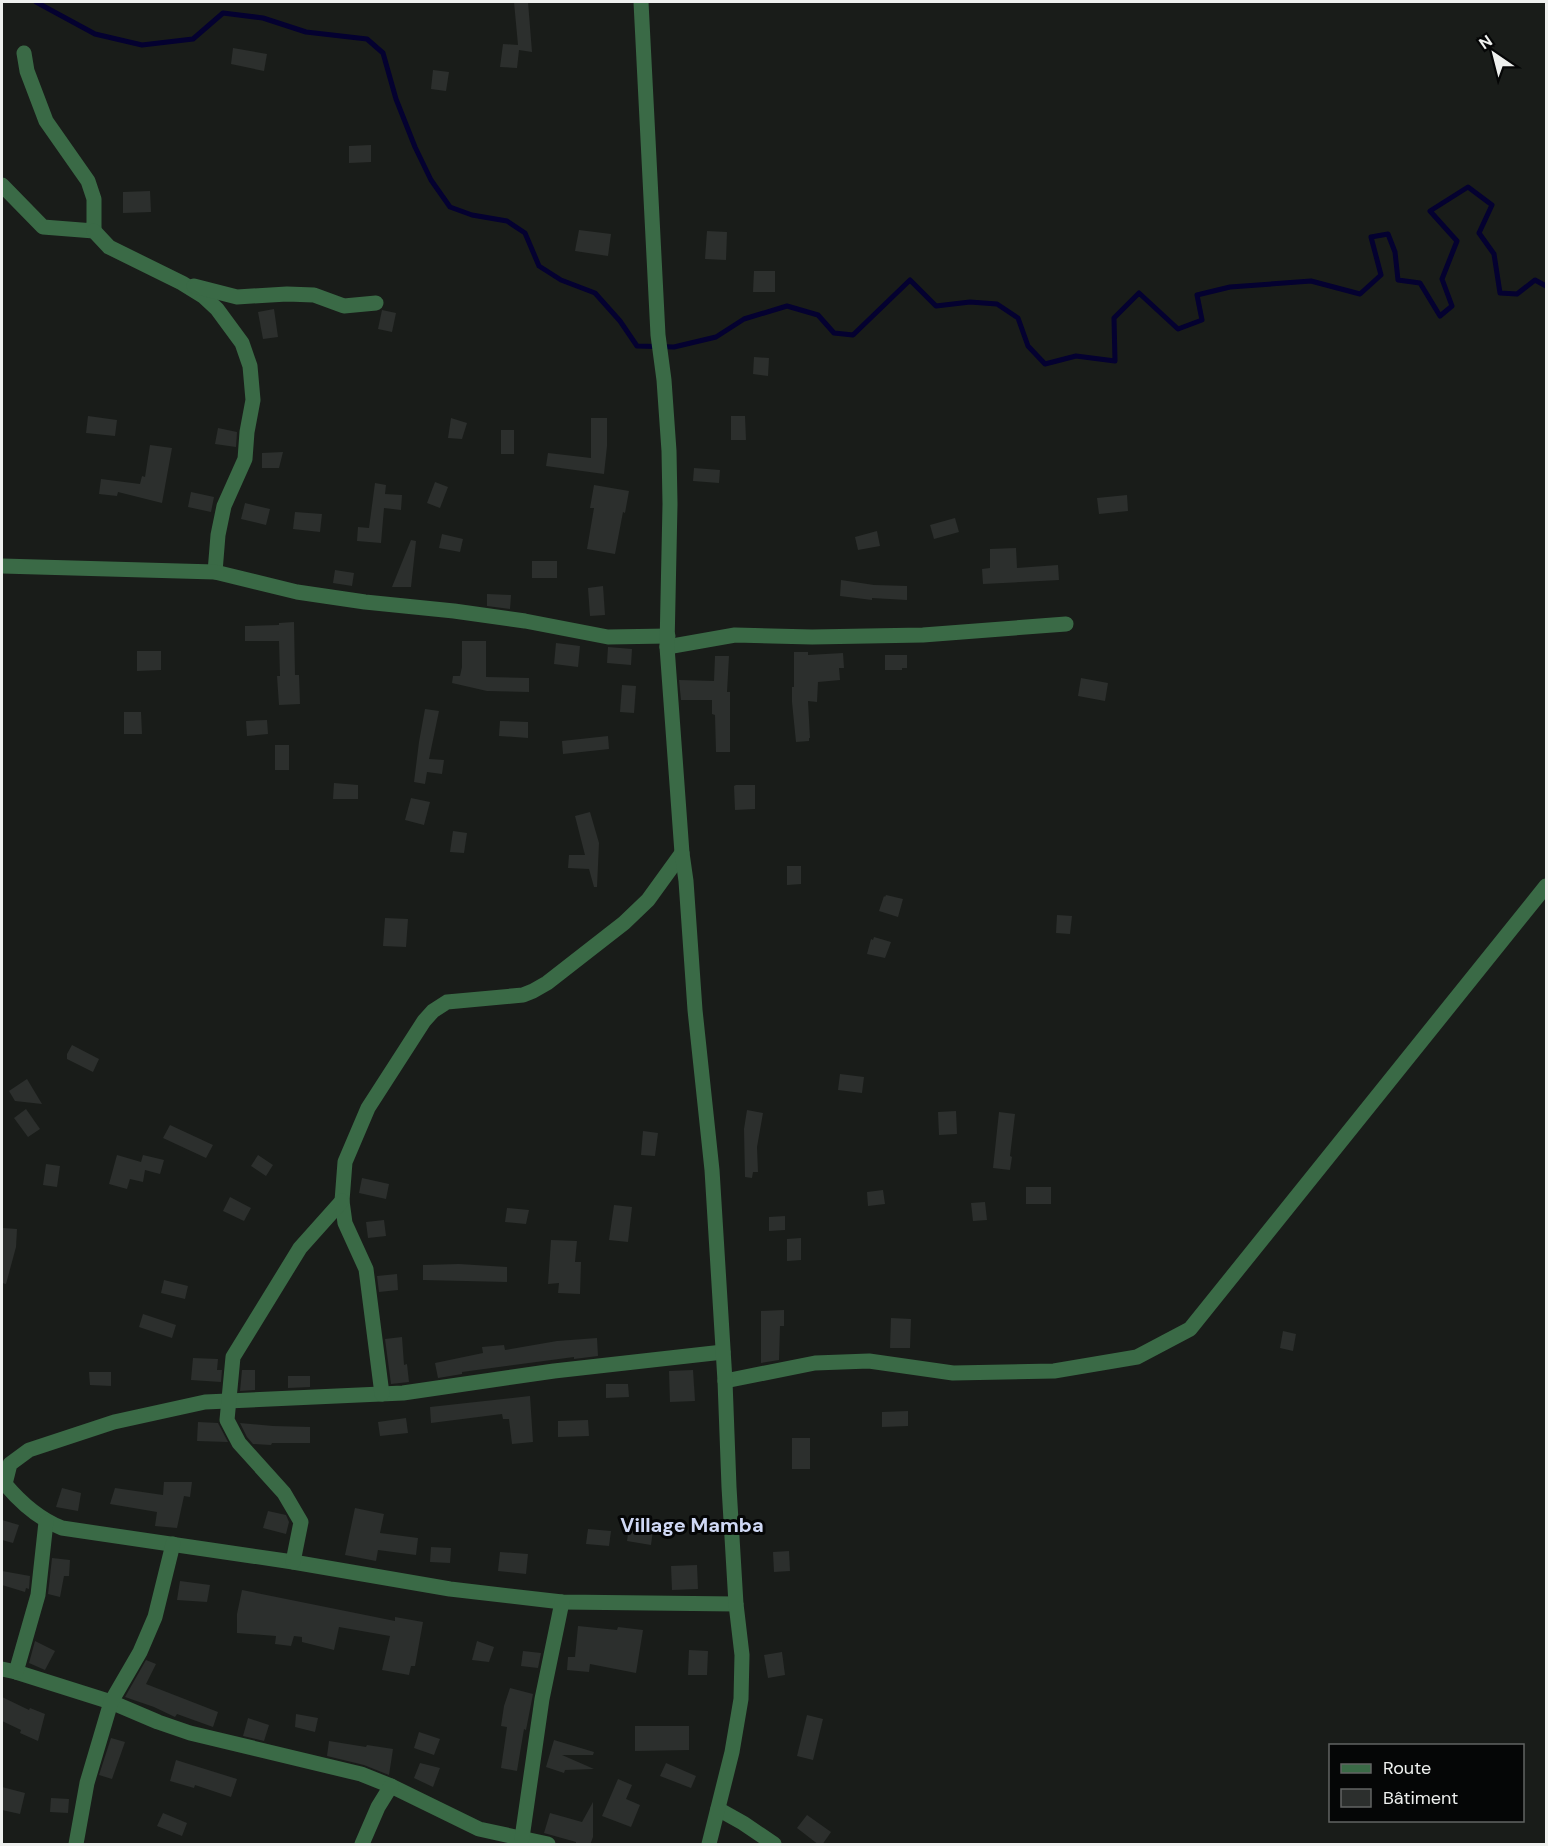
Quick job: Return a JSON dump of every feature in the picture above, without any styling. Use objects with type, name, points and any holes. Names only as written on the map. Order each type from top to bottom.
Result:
[{"type":"street","points":[[641,2],[658,335],[669,451],[668,642],[695,1010],[712,1170],[736,1604],[741,1655],[741,1699],[732,1752],[709,1845]]},
{"type":"street","points":[[24,53],[27,71],[46,121],[88,182],[94,199],[94,231],[109,248],[182,283],[203,296],[217,309],[242,343],[250,366],[253,400],[245,459],[224,506],[218,536],[215,572]]},
{"type":"street","points":[[2,185],[43,227],[94,231]]},
{"type":"street","points":[[182,283],[237,297],[314,295],[344,306],[376,303]]},
{"type":"street","points":[[2,566],[215,572],[297,592],[365,602],[466,612],[608,637],[668,642],[735,635],[812,637],[923,634],[1066,624]]},
{"type":"street","points":[[382,1394],[366,1269],[345,1223],[342,1201],[345,1162],[368,1108],[424,1021],[434,1011],[447,1002],[523,994],[547,983],[624,923],[648,900],[682,853]]},
{"type":"street","points":[[725,1381],[815,1364],[869,1361],[953,1373],[1054,1371],[1137,1357],[1190,1329],[1546,886]]},
{"type":"street","points":[[293,1562],[301,1522],[284,1493],[239,1443],[227,1420],[233,1357],[300,1248],[342,1201]]},
{"type":"street","points":[[723,1353],[554,1371],[403,1393],[205,1402],[114,1422],[29,1450],[10,1464],[5,1484],[18,1499],[46,1522],[62,1528],[293,1562],[450,1589],[562,1602],[736,1604]]},
{"type":"street","points":[[46,1522],[38,1595],[9,1670],[111,1702],[190,1733],[236,1746],[282,1754],[361,1774],[479,1829],[548,1845]]},
{"type":"street","points":[[76,1845],[87,1783],[111,1702],[140,1652],[155,1617],[173,1544]]},
{"type":"street","points":[[522,1838],[542,1700],[562,1602]]},
{"type":"street","points":[[362,1845],[378,1807],[391,1786]]},
{"type":"street","points":[[718,1809],[743,1822],[774,1845]]},
{"type":"building","points":[[514,2],[528,2],[532,52],[519,50],[517,68],[500,67],[503,44],[518,45]]},
{"type":"building","points":[[233,48],[267,54],[264,71],[231,64]]},
{"type":"building","points":[[433,70],[449,72],[446,91],[431,89]]},
{"type":"building","points":[[371,145],[371,162],[349,163],[349,146]]},
{"type":"building","points":[[150,191],[151,212],[123,213],[123,192]]},
{"type":"building","points":[[579,230],[611,234],[608,256],[575,251]]},
{"type":"building","points":[[707,231],[727,232],[726,260],[705,259]]},
{"type":"building","points":[[754,271],[775,271],[775,292],[753,292]]},
{"type":"building","points":[[274,309],[278,337],[263,339],[258,312]]},
{"type":"building","points":[[382,310],[396,313],[392,332],[378,329]]},
{"type":"building","points":[[754,357],[769,358],[768,376],[753,374]]},
{"type":"building","points":[[88,416],[117,420],[115,436],[86,433]]},
{"type":"building","points":[[731,416],[745,416],[746,440],[731,440]]},
{"type":"building","points":[[451,418],[467,423],[462,439],[448,438]]},
{"type":"building","points":[[591,418],[607,418],[604,474],[546,466],[548,453],[591,458]]},
{"type":"building","points":[[218,428],[237,432],[236,447],[215,444]]},
{"type":"building","points":[[501,430],[514,430],[514,454],[501,454]]},
{"type":"building","points":[[150,445],[172,448],[162,503],[118,492],[117,496],[99,494],[101,479],[140,484],[142,476],[145,477]]},
{"type":"building","points":[[283,452],[279,468],[262,468],[262,453]]},
{"type":"building","points":[[694,468],[720,470],[719,483],[693,481]]},
{"type":"building","points":[[435,482],[448,487],[440,508],[427,503]]},
{"type":"building","points":[[375,483],[386,485],[385,494],[402,495],[401,510],[384,508],[381,543],[357,541],[358,527],[369,528]]},
{"type":"building","points":[[594,485],[629,491],[615,554],[587,549],[594,508],[590,508]]},
{"type":"building","points":[[191,492],[214,497],[211,512],[188,507]]},
{"type":"building","points":[[1127,495],[1128,511],[1099,514],[1097,498]]},
{"type":"building","points":[[245,503],[270,509],[266,525],[241,519]]},
{"type":"building","points":[[295,512],[322,514],[320,532],[293,529]]},
{"type":"building","points":[[955,518],[959,532],[934,539],[930,525]]},
{"type":"building","points":[[877,531],[880,546],[858,550],[855,537]]},
{"type":"building","points":[[442,534],[463,539],[460,552],[439,548]]},
{"type":"building","points":[[411,540],[416,541],[411,587],[392,587]]},
{"type":"building","points":[[1016,548],[1017,568],[1058,565],[1059,580],[983,584],[982,569],[990,568],[990,549]]},
{"type":"building","points":[[532,561],[557,561],[557,578],[532,578]]},
{"type":"building","points":[[335,570],[354,573],[352,586],[333,583]]},
{"type":"building","points":[[841,580],[874,585],[907,586],[907,600],[872,598],[872,600],[840,596]]},
{"type":"building","points":[[603,586],[605,615],[590,616],[588,588]]},
{"type":"building","points":[[487,594],[511,595],[510,609],[487,606]]},
{"type":"building","points":[[294,622],[295,675],[299,675],[300,704],[279,705],[277,676],[280,676],[279,641],[245,641],[245,626]]},
{"type":"building","points":[[462,641],[486,641],[486,677],[529,678],[529,692],[487,691],[452,683],[453,676],[460,676]]},
{"type":"building","points":[[556,643],[580,646],[578,667],[554,664]]},
{"type":"building","points":[[608,647],[632,649],[631,665],[607,663]]},
{"type":"building","points":[[137,651],[161,651],[161,670],[137,671]]},
{"type":"building","points":[[794,652],[808,652],[808,655],[843,653],[844,668],[839,668],[840,680],[818,682],[817,702],[808,701],[809,741],[796,742],[792,702]]},
{"type":"building","points":[[885,655],[907,655],[907,668],[885,670]]},
{"type":"building","points":[[715,656],[729,656],[727,692],[730,692],[730,752],[716,752],[715,715],[712,714],[712,700],[681,700],[679,680],[714,681]]},
{"type":"building","points":[[1081,678],[1108,683],[1105,701],[1078,696]]},
{"type":"building","points":[[622,685],[636,686],[634,713],[620,712]]},
{"type":"building","points":[[425,709],[439,711],[429,759],[444,760],[442,774],[427,772],[425,784],[414,782]]},
{"type":"building","points":[[124,712],[141,712],[142,734],[124,734]]},
{"type":"building","points":[[267,720],[268,734],[247,736],[246,721]]},
{"type":"building","points":[[500,721],[528,722],[528,738],[499,736]]},
{"type":"building","points":[[608,736],[609,749],[563,754],[562,741]]},
{"type":"building","points":[[275,745],[289,745],[289,770],[275,770]]},
{"type":"building","points":[[334,783],[358,785],[358,799],[333,799]]},
{"type":"building","points":[[755,785],[755,809],[735,810],[734,786]]},
{"type":"building","points":[[411,798],[430,802],[424,825],[405,820]]},
{"type":"building","points":[[590,812],[599,843],[597,887],[594,887],[589,869],[568,868],[569,855],[585,855],[575,816]]},
{"type":"building","points":[[453,831],[467,833],[464,853],[450,852]]},
{"type":"building","points":[[787,866],[801,866],[801,884],[787,885]]},
{"type":"building","points":[[886,895],[903,899],[898,917],[879,911]]},
{"type":"building","points":[[1057,915],[1072,916],[1070,934],[1056,933]]},
{"type":"building","points":[[385,918],[408,919],[406,947],[383,946]]},
{"type":"building","points":[[874,937],[891,942],[885,958],[867,954],[871,939],[873,940]]},
{"type":"building","points":[[72,1045],[99,1059],[93,1072],[67,1059]]},
{"type":"building","points":[[840,1074],[864,1077],[862,1093],[838,1090]]},
{"type":"building","points":[[27,1079],[42,1104],[15,1101],[9,1091]]},
{"type":"building","points":[[26,1109],[40,1129],[28,1137],[14,1118]]},
{"type":"building","points":[[747,1110],[763,1113],[757,1147],[758,1172],[753,1172],[752,1178],[745,1177],[744,1129]]},
{"type":"building","points":[[956,1111],[957,1134],[939,1135],[938,1112]]},
{"type":"building","points":[[999,1112],[1015,1114],[1010,1170],[993,1168]]},
{"type":"building","points":[[170,1125],[213,1145],[206,1158],[163,1138]]},
{"type":"building","points":[[643,1131],[658,1133],[655,1156],[641,1155]]},
{"type":"building","points":[[117,1155],[141,1162],[143,1155],[164,1160],[160,1174],[145,1170],[143,1182],[130,1179],[127,1189],[109,1184]]},
{"type":"building","points":[[258,1155],[273,1165],[266,1176],[251,1166]]},
{"type":"building","points":[[46,1164],[60,1166],[57,1187],[43,1185]]},
{"type":"building","points":[[362,1178],[389,1184],[386,1199],[359,1193]]},
{"type":"building","points":[[1026,1187],[1051,1187],[1051,1204],[1026,1204]]},
{"type":"building","points":[[883,1190],[885,1204],[868,1206],[867,1192]]},
{"type":"building","points":[[230,1197],[251,1208],[244,1221],[223,1211]]},
{"type":"building","points":[[985,1202],[987,1220],[973,1221],[971,1203]]},
{"type":"building","points":[[614,1205],[632,1207],[628,1242],[609,1240]]},
{"type":"building","points":[[507,1208],[529,1210],[526,1224],[505,1222]]},
{"type":"building","points":[[785,1216],[785,1230],[769,1231],[769,1217]]},
{"type":"building","points":[[384,1220],[386,1236],[368,1238],[366,1222]]},
{"type":"building","points":[[3,1228],[17,1229],[16,1247],[6,1284],[2,1283]]},
{"type":"building","points":[[801,1238],[801,1260],[787,1261],[787,1239]]},
{"type":"building","points":[[551,1240],[577,1241],[575,1262],[581,1262],[580,1294],[558,1293],[559,1283],[548,1284]]},
{"type":"building","points":[[459,1264],[507,1267],[507,1282],[423,1280],[423,1265]]},
{"type":"building","points":[[397,1274],[398,1290],[379,1292],[377,1276]]},
{"type":"building","points":[[164,1280],[188,1286],[185,1299],[161,1293]]},
{"type":"building","points":[[784,1310],[784,1326],[780,1326],[779,1360],[761,1363],[761,1311]]},
{"type":"building","points":[[143,1314],[176,1325],[172,1338],[139,1327]]},
{"type":"building","points":[[891,1318],[911,1319],[910,1348],[890,1348]]},
{"type":"building","points":[[1283,1331],[1296,1334],[1293,1351],[1280,1348]]},
{"type":"building","points":[[402,1337],[404,1365],[407,1364],[409,1382],[391,1384],[385,1339]]},
{"type":"building","points":[[597,1338],[598,1356],[574,1359],[574,1357],[462,1372],[462,1374],[438,1378],[435,1363],[483,1353],[482,1347],[504,1345],[505,1350],[557,1341]]},
{"type":"building","points":[[193,1358],[218,1359],[217,1370],[222,1370],[221,1382],[191,1380]]},
{"type":"building","points":[[242,1370],[255,1370],[255,1390],[240,1391]]},
{"type":"building","points":[[693,1370],[695,1401],[670,1402],[669,1371]]},
{"type":"building","points":[[89,1372],[111,1372],[111,1386],[90,1385]]},
{"type":"building","points":[[288,1376],[310,1376],[310,1387],[288,1388]]},
{"type":"building","points":[[606,1384],[628,1384],[629,1397],[606,1398]]},
{"type":"building","points":[[530,1396],[533,1442],[512,1444],[509,1419],[503,1419],[502,1414],[431,1423],[430,1407]]},
{"type":"building","points":[[908,1411],[908,1426],[882,1427],[882,1412]]},
{"type":"building","points":[[406,1418],[408,1433],[380,1436],[378,1422]]},
{"type":"building","points":[[588,1420],[589,1436],[558,1437],[558,1421]]},
{"type":"building","points":[[198,1422],[218,1423],[228,1442],[197,1441]]},
{"type":"building","points":[[240,1423],[310,1427],[310,1443],[253,1444]]},
{"type":"building","points":[[792,1438],[810,1438],[810,1469],[792,1469]]},
{"type":"building","points":[[164,1482],[192,1482],[190,1497],[184,1496],[177,1528],[155,1526],[157,1512],[110,1504],[115,1488],[163,1495]]},
{"type":"building","points":[[62,1488],[81,1493],[78,1511],[56,1507]]},
{"type":"building","points":[[355,1508],[384,1514],[380,1533],[418,1538],[416,1555],[378,1550],[376,1561],[345,1555]]},
{"type":"building","points":[[268,1511],[286,1515],[289,1522],[286,1534],[263,1528]]},
{"type":"building","points":[[2,1520],[19,1525],[13,1543],[2,1540]]},
{"type":"building","points":[[629,1527],[653,1530],[651,1545],[627,1541]]},
{"type":"building","points":[[588,1529],[611,1531],[609,1546],[586,1544]]},
{"type":"building","points":[[431,1547],[451,1548],[450,1563],[430,1562]]},
{"type":"building","points":[[789,1551],[790,1571],[774,1572],[773,1552]]},
{"type":"building","points":[[500,1552],[528,1554],[526,1574],[498,1571]]},
{"type":"building","points":[[52,1558],[70,1560],[69,1576],[64,1576],[60,1597],[48,1594]]},
{"type":"building","points":[[697,1565],[698,1589],[672,1590],[671,1566]]},
{"type":"building","points":[[2,1571],[30,1576],[29,1589],[26,1588],[25,1592],[2,1585]]},
{"type":"building","points":[[180,1581],[210,1585],[207,1602],[177,1600]]},
{"type":"building","points":[[242,1590],[395,1621],[395,1617],[423,1622],[415,1666],[411,1666],[409,1675],[382,1670],[390,1636],[339,1627],[334,1650],[302,1642],[302,1637],[294,1636],[291,1646],[275,1644],[276,1636],[237,1633],[237,1614]]},
{"type":"building","points":[[578,1626],[643,1630],[636,1673],[590,1664],[589,1672],[567,1670],[568,1657],[575,1657]]},
{"type":"building","points":[[35,1641],[55,1651],[45,1670],[29,1663]]},
{"type":"building","points":[[477,1641],[494,1647],[489,1662],[472,1660]]},
{"type":"building","points":[[689,1650],[708,1651],[707,1675],[688,1675]]},
{"type":"building","points":[[523,1651],[541,1653],[538,1668],[521,1666]]},
{"type":"building","points":[[782,1652],[785,1675],[768,1678],[764,1655]]},
{"type":"building","points":[[146,1660],[156,1664],[146,1684],[218,1712],[213,1727],[177,1714],[175,1717],[125,1697]]},
{"type":"building","points":[[510,1688],[533,1694],[517,1771],[501,1768],[507,1727],[501,1726]]},
{"type":"building","points":[[2,1697],[29,1710],[30,1708],[45,1714],[38,1741],[2,1721]]},
{"type":"building","points":[[296,1714],[318,1718],[315,1732],[295,1727]]},
{"type":"building","points":[[807,1715],[823,1719],[813,1760],[797,1756]]},
{"type":"building","points":[[248,1718],[269,1725],[264,1741],[243,1736]]},
{"type":"building","points":[[635,1726],[689,1726],[689,1750],[635,1751]]},
{"type":"building","points":[[419,1732],[440,1739],[434,1755],[414,1748]]},
{"type":"building","points":[[111,1738],[125,1742],[112,1779],[99,1775]]},
{"type":"building","points":[[554,1740],[594,1752],[593,1755],[562,1755],[594,1769],[565,1770],[564,1773],[546,1767]]},
{"type":"building","points":[[329,1741],[393,1749],[389,1775],[364,1765],[327,1756]]},
{"type":"building","points":[[176,1760],[237,1779],[231,1797],[195,1785],[194,1788],[170,1781]]},
{"type":"building","points":[[420,1763],[440,1768],[433,1787],[414,1778]]},
{"type":"building","points":[[666,1763],[696,1776],[691,1788],[660,1776]]},
{"type":"building","points":[[618,1779],[632,1785],[626,1799],[640,1805],[631,1827],[602,1816]]},
{"type":"building","points":[[2,1787],[25,1793],[20,1814],[2,1810]]},
{"type":"building","points":[[51,1798],[69,1799],[68,1813],[50,1812]]},
{"type":"building","points":[[593,1802],[593,1837],[590,1845],[576,1845],[576,1842],[544,1833],[550,1813],[582,1822]]},
{"type":"building","points":[[163,1813],[187,1823],[182,1836],[157,1826]]},
{"type":"building","points":[[807,1815],[831,1832],[822,1845],[797,1828]]},
{"type":"waterway","points":[[36,2],[95,34],[142,45],[193,39],[223,13],[263,18],[306,32],[367,39],[383,53],[396,99],[415,147],[431,180],[450,207],[472,215],[507,221],[525,233],[539,266],[561,280],[595,293],[620,321],[637,346],[674,347],[716,337],[744,319],[787,306],[818,315],[834,333],[853,335],[910,280],[936,306],[970,302],[997,304],[1018,318],[1028,346],[1045,364],[1076,356],[1115,361],[1114,318],[1139,293],[1178,329],[1202,320],[1197,295],[1230,287],[1311,281],[1360,294],[1381,275],[1371,237],[1388,234],[1395,252],[1398,280],[1420,283],[1440,316],[1452,306],[1442,279],[1457,241],[1430,211],[1468,187],[1492,205],[1479,233],[1494,254],[1500,293],[1517,294],[1535,280],[1546,286]]},
{"type":"district","name":"Village Mamba","points":[[692,1525]]}]
